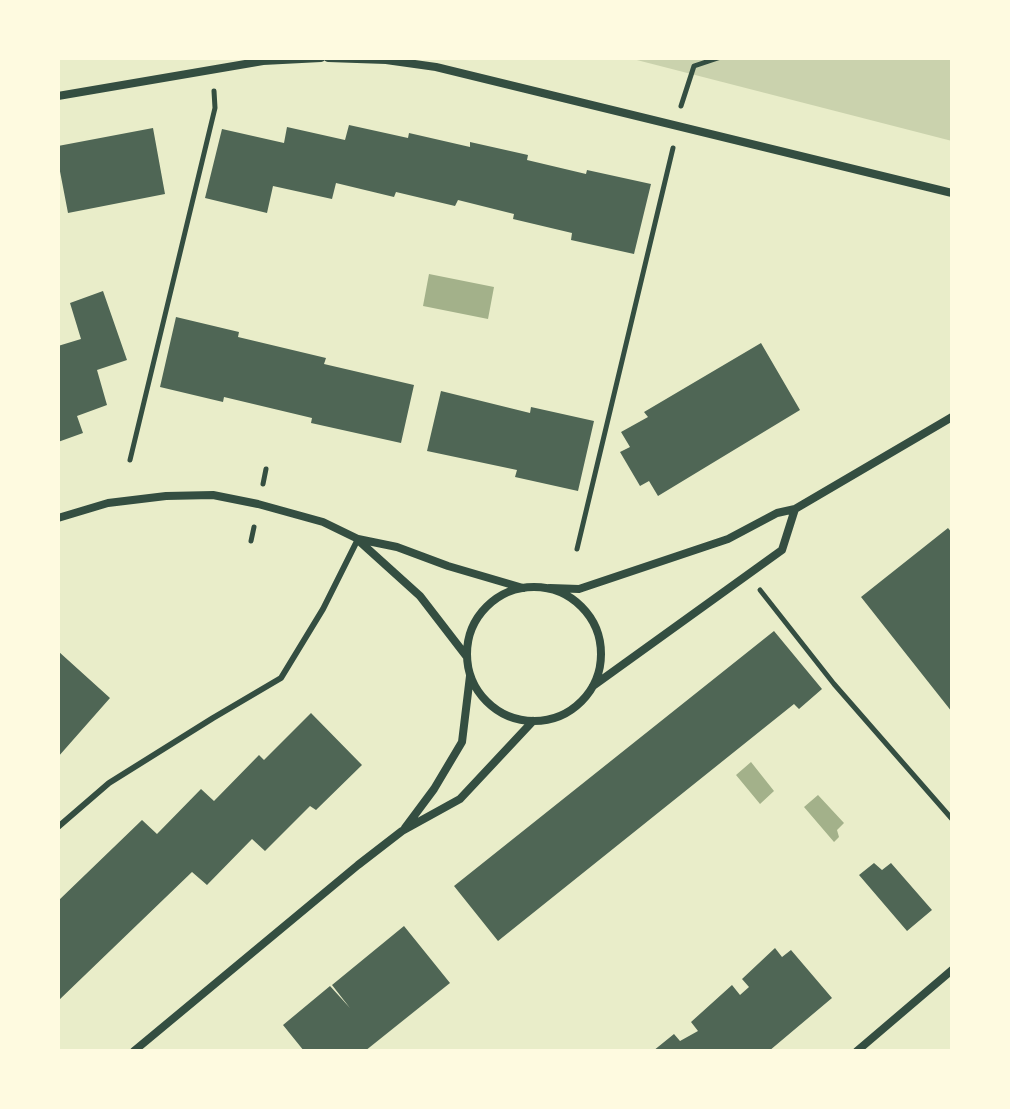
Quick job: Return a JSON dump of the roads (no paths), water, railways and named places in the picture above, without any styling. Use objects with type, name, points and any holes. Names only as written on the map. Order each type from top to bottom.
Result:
[{"type":"street","points":[[58,96],[263,61],[321,58]]},
{"type":"street","points":[[328,58],[386,60],[436,67],[952,193]]},
{"type":"street","points":[[58,518],[108,503],[166,496],[213,495],[323,522],[358,539],[397,547],[523,588],[579,589],[728,539],[777,513],[795,509],[952,417]]},
{"type":"street","points":[[592,686],[782,550],[795,509]]},
{"type":"street","points":[[358,539],[420,596],[467,657]]},
{"type":"street","points":[[402,831],[434,789],[462,742],[470,675],[467,657],[470,633],[482,611],[500,596],[523,588]]},
{"type":"street","points":[[470,675],[480,693],[494,708],[512,718],[533,721],[557,717],[577,705],[592,686],[600,667],[600,646],[595,627],[584,609],[569,596],[550,588]]},
{"type":"street","points":[[134,1051],[402,831],[460,799],[533,721]]},
{"type":"street","points":[[857,1051],[952,970]]},
{"type":"lane","points":[[58,827],[109,783],[281,678],[323,609],[358,539]]}]
